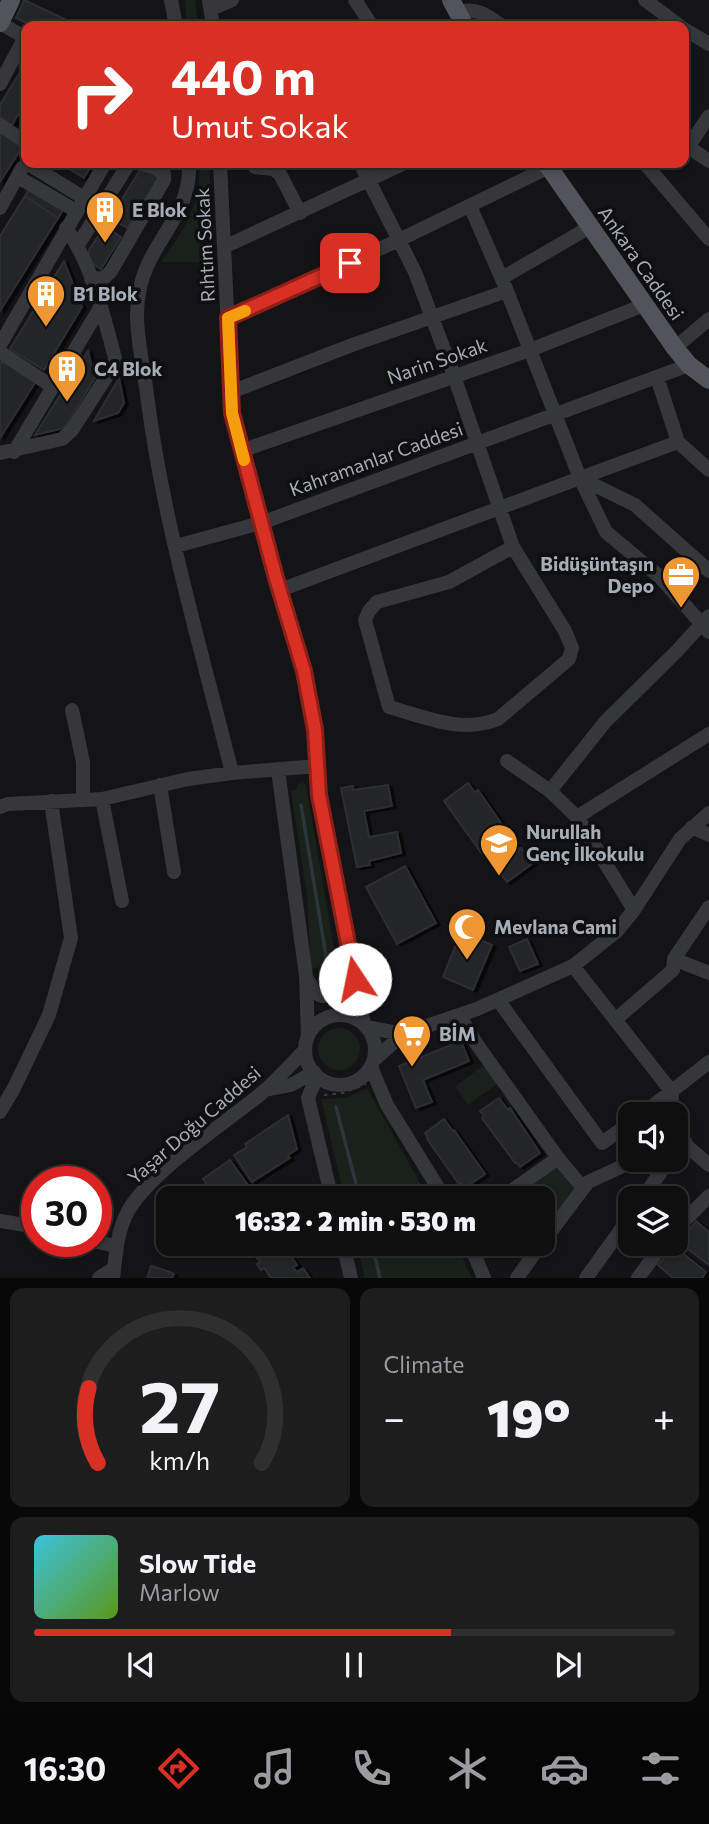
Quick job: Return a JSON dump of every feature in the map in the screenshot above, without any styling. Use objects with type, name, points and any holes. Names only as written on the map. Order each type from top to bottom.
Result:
[{"type":"main road","points":[[0,23],[11,0]]},
{"type":"main road","name":"Ankara Caddesi","points":[[553,168],[590,227],[645,305],[698,363]]},
{"type":"main road","name":"Ankara Caddesi","points":[[554,168],[598,224],[709,380]]},
{"type":"street","points":[[171,0],[175,21]]},
{"type":"street","points":[[210,5],[232,0]]},
{"type":"street","points":[[355,0],[369,21]]},
{"type":"street","points":[[645,0],[674,21]]},
{"type":"street","points":[[461,9],[481,12],[494,21]]},
{"type":"street","points":[[0,23],[21,35]]},
{"type":"street","points":[[689,31],[709,44]]},
{"type":"street","points":[[0,84],[21,47]]},
{"type":"street","points":[[689,142],[709,116]]},
{"type":"street","points":[[0,125],[21,139]]},
{"type":"street","points":[[689,148],[709,161]]},
{"type":"street","points":[[0,208],[23,168]]},
{"type":"street","points":[[34,168],[80,204]]},
{"type":"street","points":[[0,345],[103,168]]},
{"type":"street","points":[[78,245],[126,168]]},
{"type":"street","points":[[91,279],[104,278],[111,271],[164,180],[164,174],[154,168]]},
{"type":"street","points":[[189,168],[184,201],[146,266],[140,287],[137,316],[152,434],[176,546],[232,773]]},
{"type":"street","name":"Rıhtım Sokak","points":[[220,168],[232,413],[279,590],[304,671],[315,730],[319,795],[365,1026]]},
{"type":"street","points":[[264,168],[273,169],[280,174],[300,213]]},
{"type":"street","points":[[362,168],[415,272],[513,547],[565,631],[572,648],[569,659],[498,719],[484,724],[453,725],[389,707],[365,620],[369,611],[377,602],[449,582],[513,547]]},
{"type":"street","points":[[224,247],[395,168]]},
{"type":"street","points":[[228,318],[399,240],[543,168]]},
{"type":"street","points":[[649,168],[709,239]]},
{"type":"street","points":[[18,177],[80,204],[100,208]]},
{"type":"street","points":[[470,206],[580,478],[606,532],[660,577],[706,624],[605,722],[550,791]]},
{"type":"street","points":[[232,392],[352,345],[431,318],[504,285],[590,227]]},
{"type":"street","points":[[7,452],[62,439],[67,435],[114,365],[115,358],[101,306],[78,245],[66,228]]},
{"type":"street","name":"Narin Sokak","points":[[241,451],[530,350],[645,305]]},
{"type":"street","points":[[7,452],[53,387],[101,306]]},
{"type":"street","points":[[683,341],[709,319]]},
{"type":"street","points":[[0,352],[53,387]]},
{"type":"street","name":"Kahramanlar Caddesi","points":[[176,546],[261,523],[698,363]]},
{"type":"street","points":[[657,377],[678,442],[709,470]]},
{"type":"street","points":[[279,590],[678,442]]},
{"type":"street","points":[[580,478],[635,505],[709,571]]},
{"type":"street","points":[[72,710],[83,762],[83,800]]},
{"type":"street","points":[[577,817],[709,734]]},
{"type":"street","points":[[507,761],[550,791],[577,817],[634,910]]},
{"type":"street","points":[[0,807],[102,799],[160,785],[232,773],[317,766]]},
{"type":"street","points":[[278,770],[306,976],[307,1062],[316,1074],[333,1084],[344,1085],[363,1077],[403,1034],[459,1015],[573,966],[617,931],[634,910],[680,839],[709,813]]},
{"type":"street","points":[[160,785],[174,872]]},
{"type":"street","points":[[102,799],[122,901]]},
{"type":"street","points":[[0,1112],[55,999],[71,938],[51,801]]},
{"type":"street","points":[[692,827],[709,835]]},
{"type":"street","points":[[615,1020],[673,970],[674,959],[709,907]]},
{"type":"street","points":[[306,976],[320,996],[331,996],[342,991],[348,982],[350,956]]},
{"type":"street","points":[[674,959],[709,973]]},
{"type":"street","points":[[573,966],[671,1092],[671,1102]]},
{"type":"street","points":[[498,999],[602,1143],[618,1132]]},
{"type":"street","points":[[459,1015],[558,1158],[583,1188]]},
{"type":"street","points":[[307,1043],[322,1020],[332,1016],[354,1018],[365,1026],[374,1040],[372,1069],[387,1105],[437,1186]]},
{"type":"street","points":[[365,1026],[403,1034]]},
{"type":"street","name":"Yaşar Doğu Caddesi","points":[[114,1273],[115,1246],[126,1216],[144,1192],[174,1163],[265,1090],[307,1043]]},
{"type":"street","points":[[658,1102],[709,1062]]},
{"type":"street","points":[[265,1090],[291,1085],[316,1074]]},
{"type":"street","points":[[316,1074],[308,1098],[329,1186]]},
{"type":"street","points":[[0,1082],[14,1088]]},
{"type":"street","points":[[688,1149],[709,1165]]},
{"type":"street","points":[[518,1186],[558,1158]]},
{"type":"street","points":[[555,1226],[583,1188],[594,1178],[618,1168]]},
{"type":"street","points":[[688,1220],[706,1206]]},
{"type":"street","points":[[0,1222],[21,1225]]},
{"type":"street","points":[[586,1278],[618,1234]]},
{"type":"street","points":[[346,1256],[351,1278]]},
{"type":"street","points":[[475,1256],[484,1278]]},
{"type":"street","points":[[517,1278],[533,1256]]},
{"type":"street","points":[[638,1278],[654,1256]]},
{"type":"street","points":[[99,1278],[114,1273]]},
{"type":"path","points":[[323,1095],[343,1093],[372,1069]]},
{"type":"shaded area","points":[[185,0],[195,0],[197,21],[187,21]]},
{"type":"shaded area","points":[[199,168],[209,168],[216,263],[161,262],[190,216],[198,191]]},
{"type":"shaded area","points":[[303,783],[306,785],[335,954],[335,977],[326,985],[321,983],[318,967],[311,969],[307,896],[291,791]]},
{"type":"shaded area","points":[[339,1028],[354,1034],[360,1049],[354,1064],[339,1070],[324,1064],[318,1049],[324,1034]]},
{"type":"shaded area","points":[[486,1064],[500,1082],[468,1105],[455,1086]]},
{"type":"shaded area","points":[[367,1088],[422,1186],[342,1186],[321,1099],[346,1098]]},
{"type":"shaded area","points":[[556,1166],[576,1191],[555,1221],[555,1186],[526,1186]]},
{"type":"shaded area","points":[[359,1256],[462,1256],[472,1278],[365,1278]]},
{"type":"shaded area","points":[[517,1256],[529,1256],[525,1262]]},
{"type":"building","points":[[24,0],[69,21],[22,21],[16,18]]},
{"type":"building","points":[[21,70],[21,110],[12,125],[0,117],[0,105]]},
{"type":"building","points":[[0,129],[21,142],[21,149],[0,182]]},
{"type":"building","points":[[67,168],[90,168],[84,178]]},
{"type":"building","points":[[141,168],[159,178],[127,228],[110,218]]},
{"type":"building","points":[[30,188],[63,210],[58,218],[25,196]]},
{"type":"building","points":[[25,196],[58,218],[0,311],[0,236]]},
{"type":"building","name":"E Blok","points":[[105,226],[121,237],[101,269],[89,261],[89,250]]},
{"type":"building","name":"B1 Blok","points":[[64,261],[82,307],[44,370],[10,349]]},
{"type":"building","name":"C4 Blok","points":[[88,351],[95,378],[64,428],[35,435]]},
{"type":"building","points":[[2,361],[36,381],[0,438],[0,364]]},
{"type":"building","points":[[119,378],[124,403],[118,413],[94,421]]},
{"type":"building","points":[[468,783],[475,792],[478,790],[519,849],[521,848],[533,863],[507,882],[485,852],[482,854],[444,801]]},
{"type":"building","points":[[388,785],[392,806],[364,811],[369,837],[397,832],[401,853],[357,867],[341,788],[353,786],[353,790]]},
{"type":"building","points":[[405,866],[436,923],[397,944],[366,887]]},
{"type":"building","name":"Mevlana Cami","points":[[461,932],[492,945],[473,990],[443,977]]},
{"type":"building","points":[[527,939],[538,964],[520,971],[509,947]]},
{"type":"building","points":[[461,1041],[469,1061],[423,1080],[432,1102],[416,1108],[399,1066]]},
{"type":"building","points":[[499,1098],[508,1110],[510,1108],[540,1153],[520,1167],[482,1118],[484,1116],[480,1111]]},
{"type":"building","points":[[288,1115],[297,1149],[288,1155],[290,1158],[252,1182],[234,1155],[247,1147],[245,1144]]},
{"type":"building","points":[[444,1119],[485,1174],[468,1186],[459,1184],[425,1133]]},
{"type":"building","points":[[230,1160],[249,1186],[208,1186],[203,1179]]},
{"type":"building","points":[[696,1221],[709,1232],[709,1265],[688,1249],[688,1232]]},
{"type":"building","points":[[256,1256],[291,1256],[297,1265],[293,1267],[297,1272],[303,1268],[310,1278],[271,1278],[264,1268],[261,1270],[257,1264],[260,1262]]},
{"type":"building","points":[[666,1256],[686,1256],[706,1272],[702,1278],[673,1278],[658,1265]]},
{"type":"building","points":[[151,1266],[174,1274],[172,1278],[147,1278]]},
{"type":"waterway","points":[[301,805],[327,962]]},
{"type":"waterway","points":[[336,1107],[357,1186]]},
{"type":"waterway","points":[[375,1256],[380,1278]]},
{"type":"slow traffic","points":[[244,460],[232,413],[228,318],[245,311]]},
{"type":"place","name":"E Blok","points":[[105,244]]},
{"type":"place","name":"B1 Blok","points":[[46,328]]},
{"type":"place","name":"C4 Blok","points":[[67,403]]},
{"type":"place","name":"Bidüşüntaşın Depo","points":[[681,609]]},
{"type":"place","name":"Nurullah Genç İlkokulu","points":[[499,877]]},
{"type":"place","name":"Mevlana Cami","points":[[467,961]]},
{"type":"place","name":"BİM","points":[[412,1068]]},
{"type":"route","points":[[350,263],[228,318],[232,413],[304,671],[315,730],[319,795],[355,979]]}]
